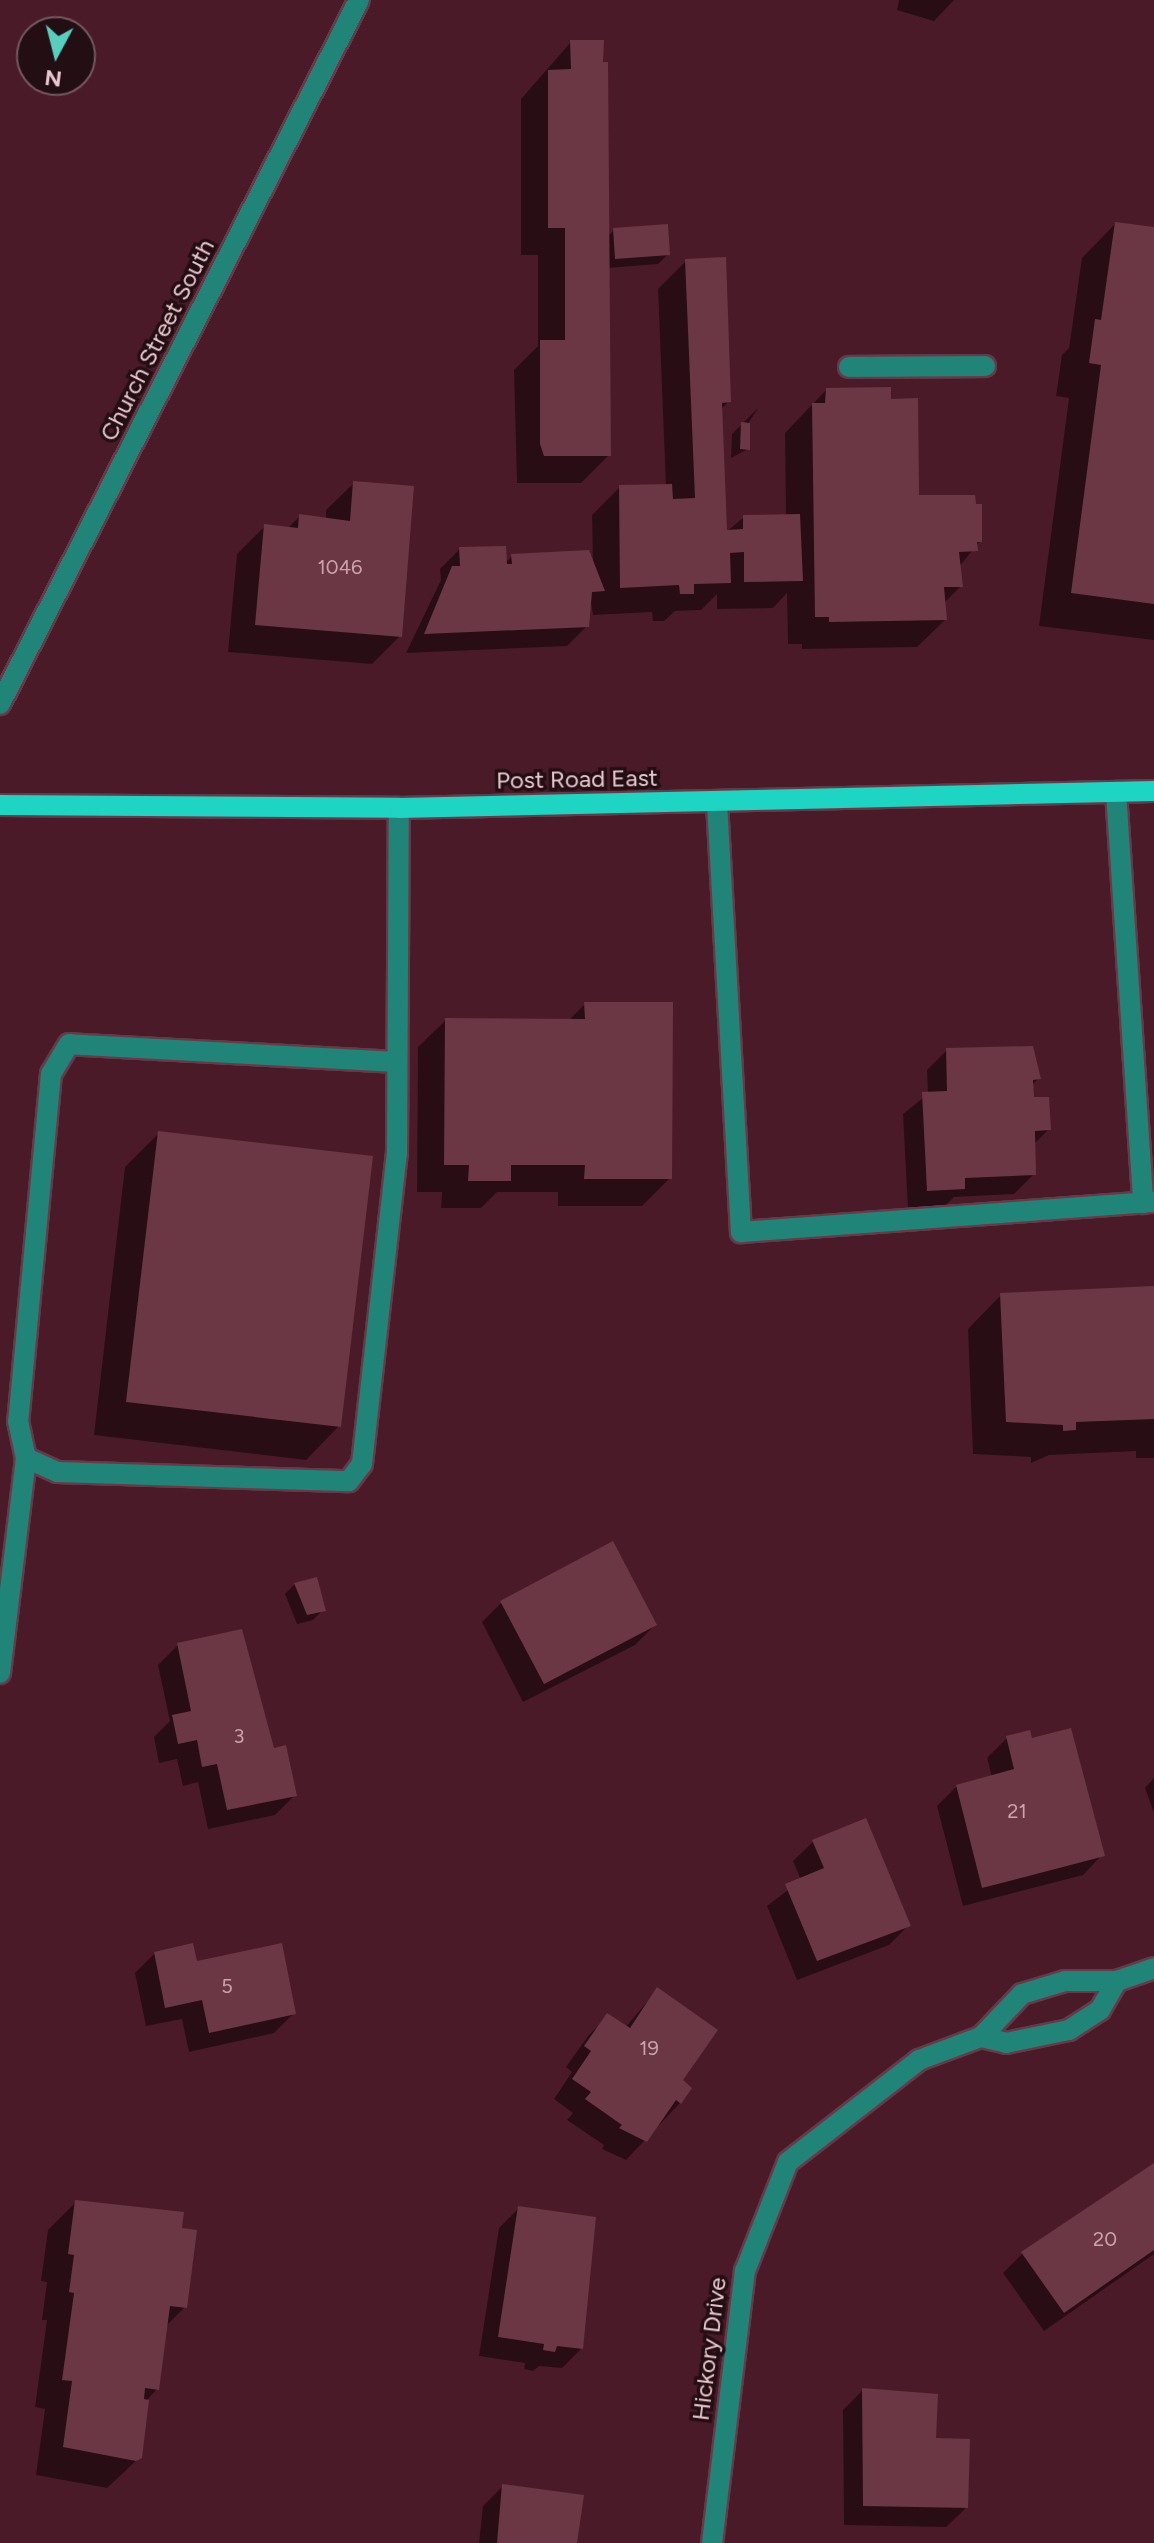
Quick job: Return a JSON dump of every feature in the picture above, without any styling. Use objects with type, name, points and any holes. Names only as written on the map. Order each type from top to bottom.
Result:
[{"type":"main road","name":"Post Road East","points":[[0,805],[399,808],[1154,791]]},
{"type":"street","name":"Church Street South","points":[[0,704],[359,0]]},
{"type":"street","points":[[849,367],[985,366]]},
{"type":"street","points":[[717,803],[741,1232],[1148,1203],[1116,792]]},
{"type":"street","points":[[26,1458],[57,1472],[349,1481],[362,1464],[397,1154],[399,808]]},
{"type":"street","points":[[0,1673],[26,1458],[18,1421],[51,1074],[69,1044],[397,1062]]},
{"type":"street","name":"Hickory Drive","points":[[712,2543],[745,2271],[788,2162],[919,2060],[981,2037],[1022,1994],[1065,1981],[1117,1981],[1154,1968]]},
{"type":"street","name":"Hickory Drive","points":[[981,2037],[1006,2043],[1069,2030],[1100,2010],[1117,1981]]},
{"type":"building","points":[[570,40],[604,40],[603,62],[608,62],[611,456],[544,456],[540,444],[540,340],[565,340],[565,228],[548,228],[548,70],[571,69]]},
{"type":"building","points":[[1115,222],[1154,227],[1154,604],[1071,593],[1101,365],[1089,363],[1095,319],[1101,320]]},
{"type":"building","points":[[668,224],[670,255],[615,259],[613,228]]},
{"type":"building","points":[[726,257],[731,402],[722,403],[727,530],[743,529],[743,515],[800,514],[803,581],[744,582],[744,552],[730,553],[731,583],[694,584],[694,594],[680,594],[679,585],[620,588],[619,485],[672,484],[673,499],[695,498],[685,259]]},
{"type":"building","points":[[891,387],[891,399],[918,398],[919,495],[975,495],[976,504],[982,504],[982,542],[977,542],[978,551],[959,552],[963,587],[944,587],[947,620],[829,622],[829,617],[815,617],[812,403],[825,403],[826,388]]},
{"type":"building","points":[[741,422],[750,423],[750,450],[740,449]]},
{"type":"building","points":[[353,481],[414,486],[402,637],[255,625],[264,524],[298,528],[299,514],[350,521]]},
{"type":"building","points":[[506,546],[507,564],[512,564],[511,554],[589,550],[605,591],[592,592],[589,627],[424,634],[452,566],[460,566],[459,547]]},
{"type":"building","points":[[584,1002],[673,1002],[672,1179],[584,1179],[585,1165],[511,1165],[511,1181],[468,1181],[469,1165],[444,1165],[445,1018],[585,1019]]},
{"type":"building","points":[[1033,1046],[1041,1079],[1033,1080],[1034,1097],[1049,1097],[1051,1130],[1035,1131],[1036,1175],[965,1178],[965,1189],[927,1191],[922,1092],[947,1091],[946,1048]]},
{"type":"building","points":[[158,1131],[373,1156],[341,1427],[126,1402]]},
{"type":"building","points":[[1154,1286],[1154,1419],[1076,1422],[1076,1430],[1063,1431],[1063,1425],[1006,1422],[1000,1293]]},
{"type":"building","points":[[613,1541],[657,1625],[544,1684],[500,1601]]},
{"type":"building","points":[[317,1577],[326,1611],[307,1615],[294,1583]]},
{"type":"building","points":[[242,1629],[274,1748],[286,1745],[297,1796],[227,1810],[217,1764],[202,1767],[197,1740],[178,1744],[172,1715],[191,1711],[177,1643]]},
{"type":"building","points":[[1071,1728],[1105,1856],[982,1888],[956,1785],[1014,1769],[1006,1736],[1030,1730],[1032,1738]]},
{"type":"building","points":[[866,1818],[911,1926],[817,1961],[785,1884],[824,1868],[812,1840]]},
{"type":"building","points":[[193,1943],[197,1961],[282,1943],[296,2014],[209,2033],[202,2000],[165,2008],[154,1952]]},
{"type":"building","points":[[657,1987],[718,2030],[683,2080],[692,2088],[681,2104],[676,2100],[647,2142],[619,2128],[622,2125],[585,2099],[591,2092],[572,2079],[591,2051],[584,2046],[607,2013],[630,2028]]},
{"type":"building","points":[[1154,2163],[1154,2250],[1064,2313],[1021,2252]]},
{"type":"building","points":[[75,2200],[184,2212],[182,2228],[197,2230],[187,2308],[170,2306],[159,2390],[145,2388],[144,2399],[149,2400],[142,2458],[136,2461],[63,2447],[72,2381],[62,2380],[74,2293],[69,2292],[74,2255],[68,2254]]},
{"type":"building","points":[[518,2206],[596,2217],[583,2349],[557,2346],[555,2352],[543,2350],[544,2344],[498,2337]]},
{"type":"building","points":[[862,2388],[938,2394],[936,2438],[970,2439],[968,2508],[863,2506]]},
{"type":"building","points":[[502,2484],[584,2495],[577,2543],[497,2543]]}]
